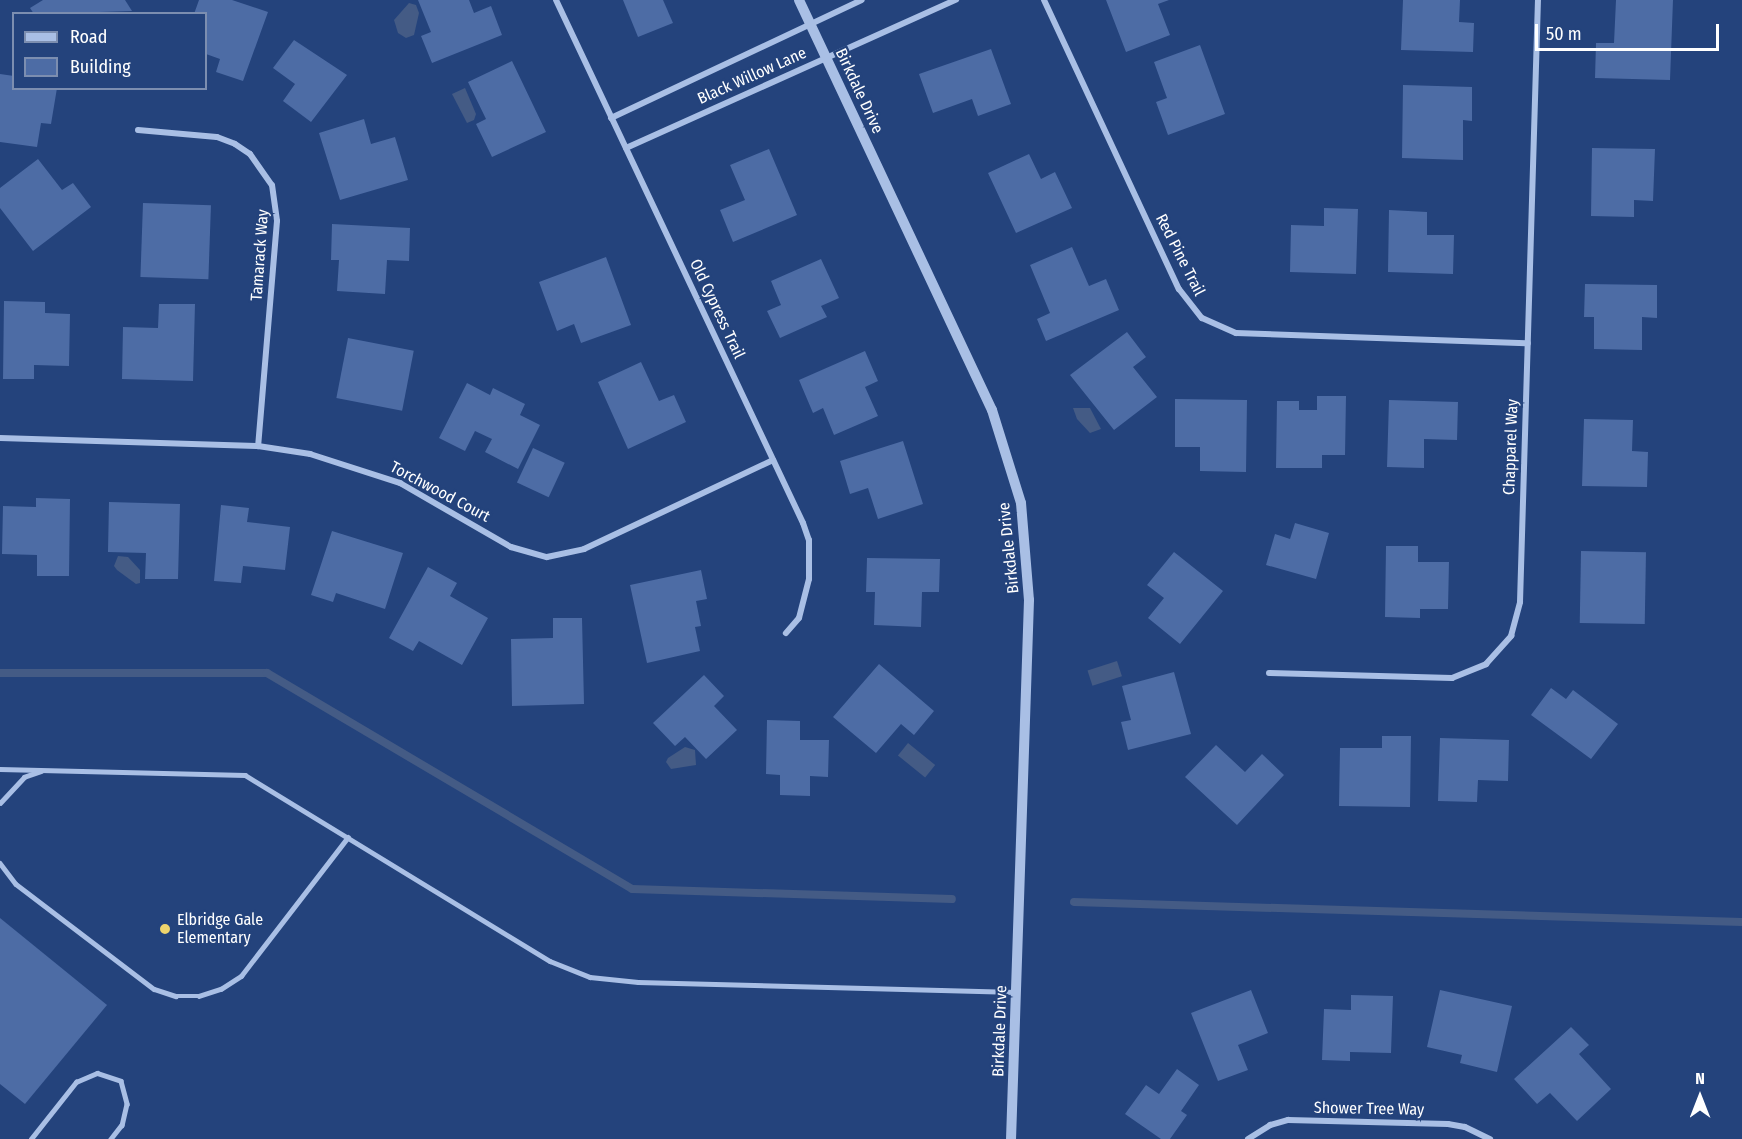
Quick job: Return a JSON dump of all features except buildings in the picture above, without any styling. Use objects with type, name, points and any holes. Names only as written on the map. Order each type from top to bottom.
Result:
[{"type":"street","name":"Old Cypress Trail","points":[[556,0],[803,523],[810,559],[804,602],[786,633]]},
{"type":"street","name":"Birkdale Drive","points":[[799,0],[992,410],[1021,503],[1029,600],[1011,1139]]},
{"type":"street","name":"Black Willow Lane","points":[[612,118],[862,0]]},
{"type":"street","name":"Black Willow Lane","points":[[626,148],[956,0]]},
{"type":"street","name":"Red Pine Trail","points":[[1044,0],[1179,289],[1202,318],[1236,333],[1528,343]]},
{"type":"street","name":"Chapparel Way","points":[[1269,673],[1452,678],[1486,664],[1500,652],[1511,636],[1520,602],[1538,0]]},
{"type":"street","name":"Tamarack Way","points":[[138,130],[217,138],[235,144],[250,154],[272,185],[278,221],[258,446]]},
{"type":"street","name":"Torchwood Court","points":[[0,438],[258,446],[347,463],[400,483],[511,547],[547,557],[584,549],[773,460]]},
{"type":"street","name":"Shower Tree Way","points":[[1248,1139],[1288,1120],[1448,1124],[1465,1127],[1490,1139]]},
{"type":"lane","points":[[0,768],[245,774],[550,961],[590,977],[638,982],[1016,992]]},
{"type":"lane","points":[[0,803],[24,777],[43,770]]},
{"type":"lane","points":[[0,863],[16,884],[154,989],[176,996],[199,996],[221,989],[241,976],[348,837]]},
{"type":"lane","points":[[31,1139],[76,1082],[97,1073],[120,1081],[127,1104],[122,1125],[111,1139]]},
{"type":"water","points":[[409,3],[416,5],[419,13],[414,35],[406,38],[398,33],[394,20]]},
{"type":"water","points":[[465,88],[476,114],[474,120],[467,123],[452,94]]},
{"type":"water","points":[[1073,408],[1090,408],[1101,429],[1090,433],[1077,419]]},
{"type":"water","points":[[118,556],[128,557],[140,570],[140,583],[136,584],[117,570],[114,566]]},
{"type":"water","points":[[1117,661],[1122,676],[1092,686],[1088,671]]},
{"type":"water","points":[[908,743],[935,765],[925,777],[898,755]]},
{"type":"water","points":[[685,747],[695,750],[696,765],[671,769],[666,762],[668,758]]},
{"type":"waterway","points":[[0,673],[267,673],[632,889],[952,899]]},
{"type":"waterway","points":[[1074,902],[1742,922]]},
{"type":"place","name":"Elbridge Gale Elementary","points":[[165,929]]}]
